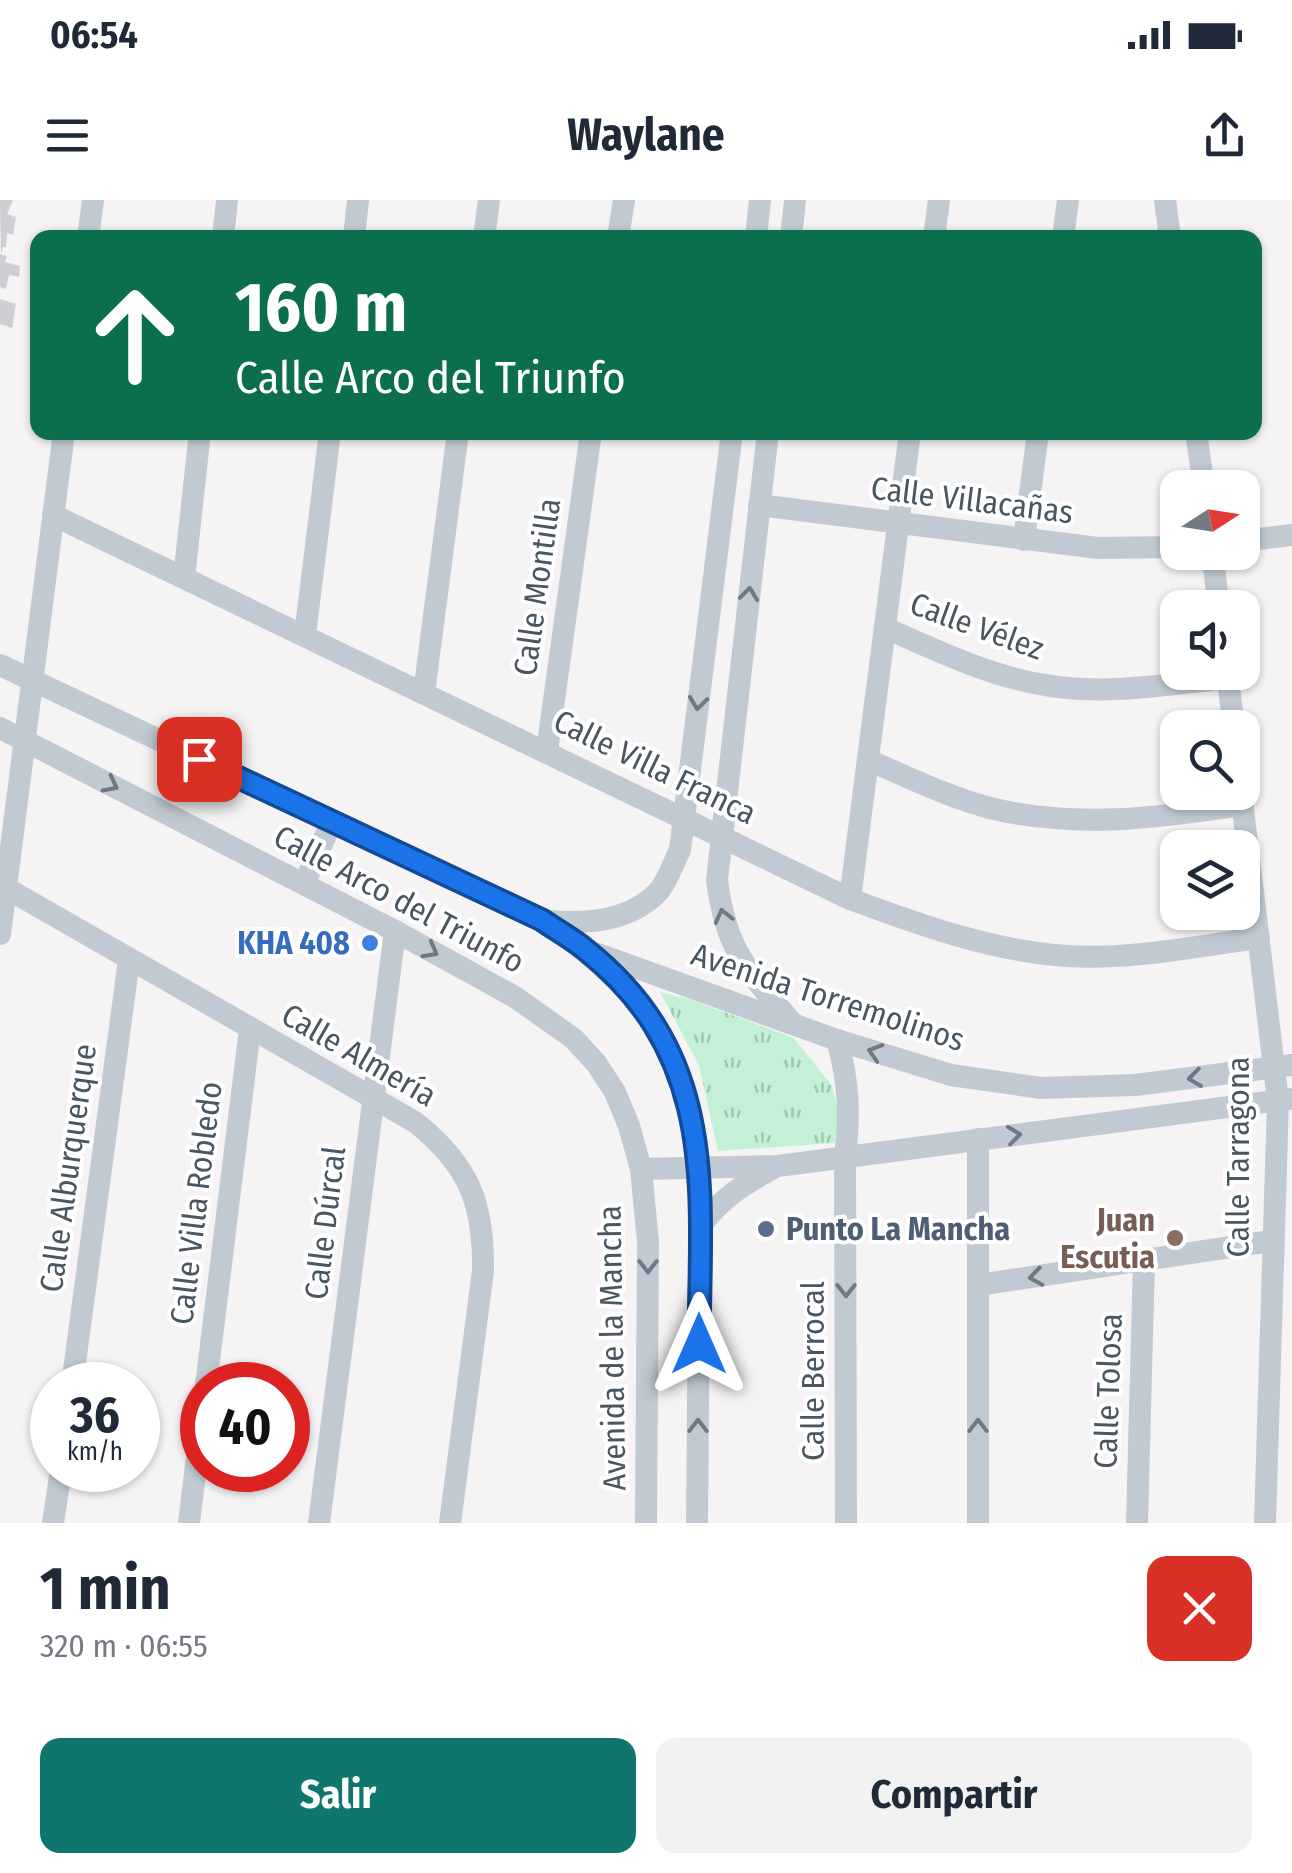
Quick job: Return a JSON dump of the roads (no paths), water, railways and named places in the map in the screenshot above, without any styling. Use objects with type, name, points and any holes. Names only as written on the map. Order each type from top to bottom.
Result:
[{"type":"street","points":[[89,230],[93,200]]},
{"type":"street","points":[[224,230],[228,200]]},
{"type":"street","points":[[355,230],[358,200]]},
{"type":"street","points":[[485,230],[489,200]]},
{"type":"street","points":[[619,230],[624,200]]},
{"type":"street","points":[[757,230],[760,200]]},
{"type":"street","points":[[792,230],[795,200]]},
{"type":"street","points":[[935,230],[939,200]]},
{"type":"street","points":[[1064,230],[1068,200]]},
{"type":"street","points":[[1165,200],[1169,230]]},
{"type":"street","points":[[0,934],[63,440]]},
{"type":"street","points":[[184,578],[199,440]]},
{"type":"street","points":[[305,636],[329,440]]},
{"type":"street","points":[[424,692],[457,440]]},
{"type":"street","name":"Calle Montilla","points":[[547,751],[590,440]]},
{"type":"street","points":[[542,920],[598,921],[630,912],[659,890],[680,850],[731,440]]},
{"type":"street","points":[[767,440],[717,880],[730,941],[744,966],[795,1026]]},
{"type":"street","points":[[850,899],[909,440]]},
{"type":"street","points":[[1024,540],[1037,440]]},
{"type":"street","points":[[1197,440],[1201,470]]},
{"type":"street","name":"Calle Villacañas","points":[[760,505],[1098,548],[1160,547]]},
{"type":"street","name":"Calle Villa Franca","points":[[53,515],[850,899],[929,928],[1066,956],[1127,955],[1259,938]]},
{"type":"street","points":[[1260,538],[1292,534]]},
{"type":"street","name":"Calle Vélez","points":[[885,628],[962,661],[1051,686],[1090,690],[1160,685]]},
{"type":"street","name":"Calle Arco del Triunfo","points":[[0,666],[542,920],[586,950]]},
{"type":"street","name":"Calle Arco del Triunfo","points":[[0,728],[304,884],[546,1016],[596,1063]]},
{"type":"street","points":[[868,760],[988,807],[1040,818],[1162,818],[1196,810]]},
{"type":"street","name":"Calle Tarragona","points":[[1243,810],[1285,1100],[1271,1241],[1265,1523]]},
{"type":"street","points":[[304,884],[332,821]]},
{"type":"street","name":"Calle Almería","points":[[6,888],[416,1122],[442,1143],[462,1168],[484,1232],[450,1523]]},
{"type":"street","name":"Calle Dúrcal","points":[[319,1523],[395,932]]},
{"type":"street","points":[[586,950],[623,985],[649,1018],[684,1086],[695,1128],[700,1168],[698,1523]]},
{"type":"street","name":"Avenida Torremolinos","points":[[586,950],[795,1026],[950,1075],[1041,1088],[1135,1086],[1283,1066]]},
{"type":"street","name":"Calle Alburquerque","points":[[75,1362],[129,960]]},
{"type":"street","name":"Calle Villa Robledo","points":[[209,1362],[250,1029]]},
{"type":"street","name":"Calle Berrocal","points":[[837,1040],[849,1096],[846,1523]]},
{"type":"street","name":"Avenida de la Mancha","points":[[596,1063],[622,1109],[641,1169],[648,1242],[646,1523]]},
{"type":"street","points":[[641,1169],[778,1166],[1285,1100]]},
{"type":"street","points":[[978,1139],[978,1523]]},
{"type":"street","points":[[700,1228],[716,1205],[735,1189],[778,1166]]},
{"type":"street","points":[[978,1285],[1271,1241]]},
{"type":"street","name":"Calle Tolosa","points":[[1137,1523],[1144,1260]]},
{"type":"street","points":[[54,1523],[58,1492]]},
{"type":"street","points":[[189,1523],[193,1492]]},
{"type":"place","name":"KHA 408","points":[[370,943]]},
{"type":"place","name":"Punto La Mancha","points":[[766,1229]]},
{"type":"place","name":"Juan Escutia","points":[[1175,1238]]}]
